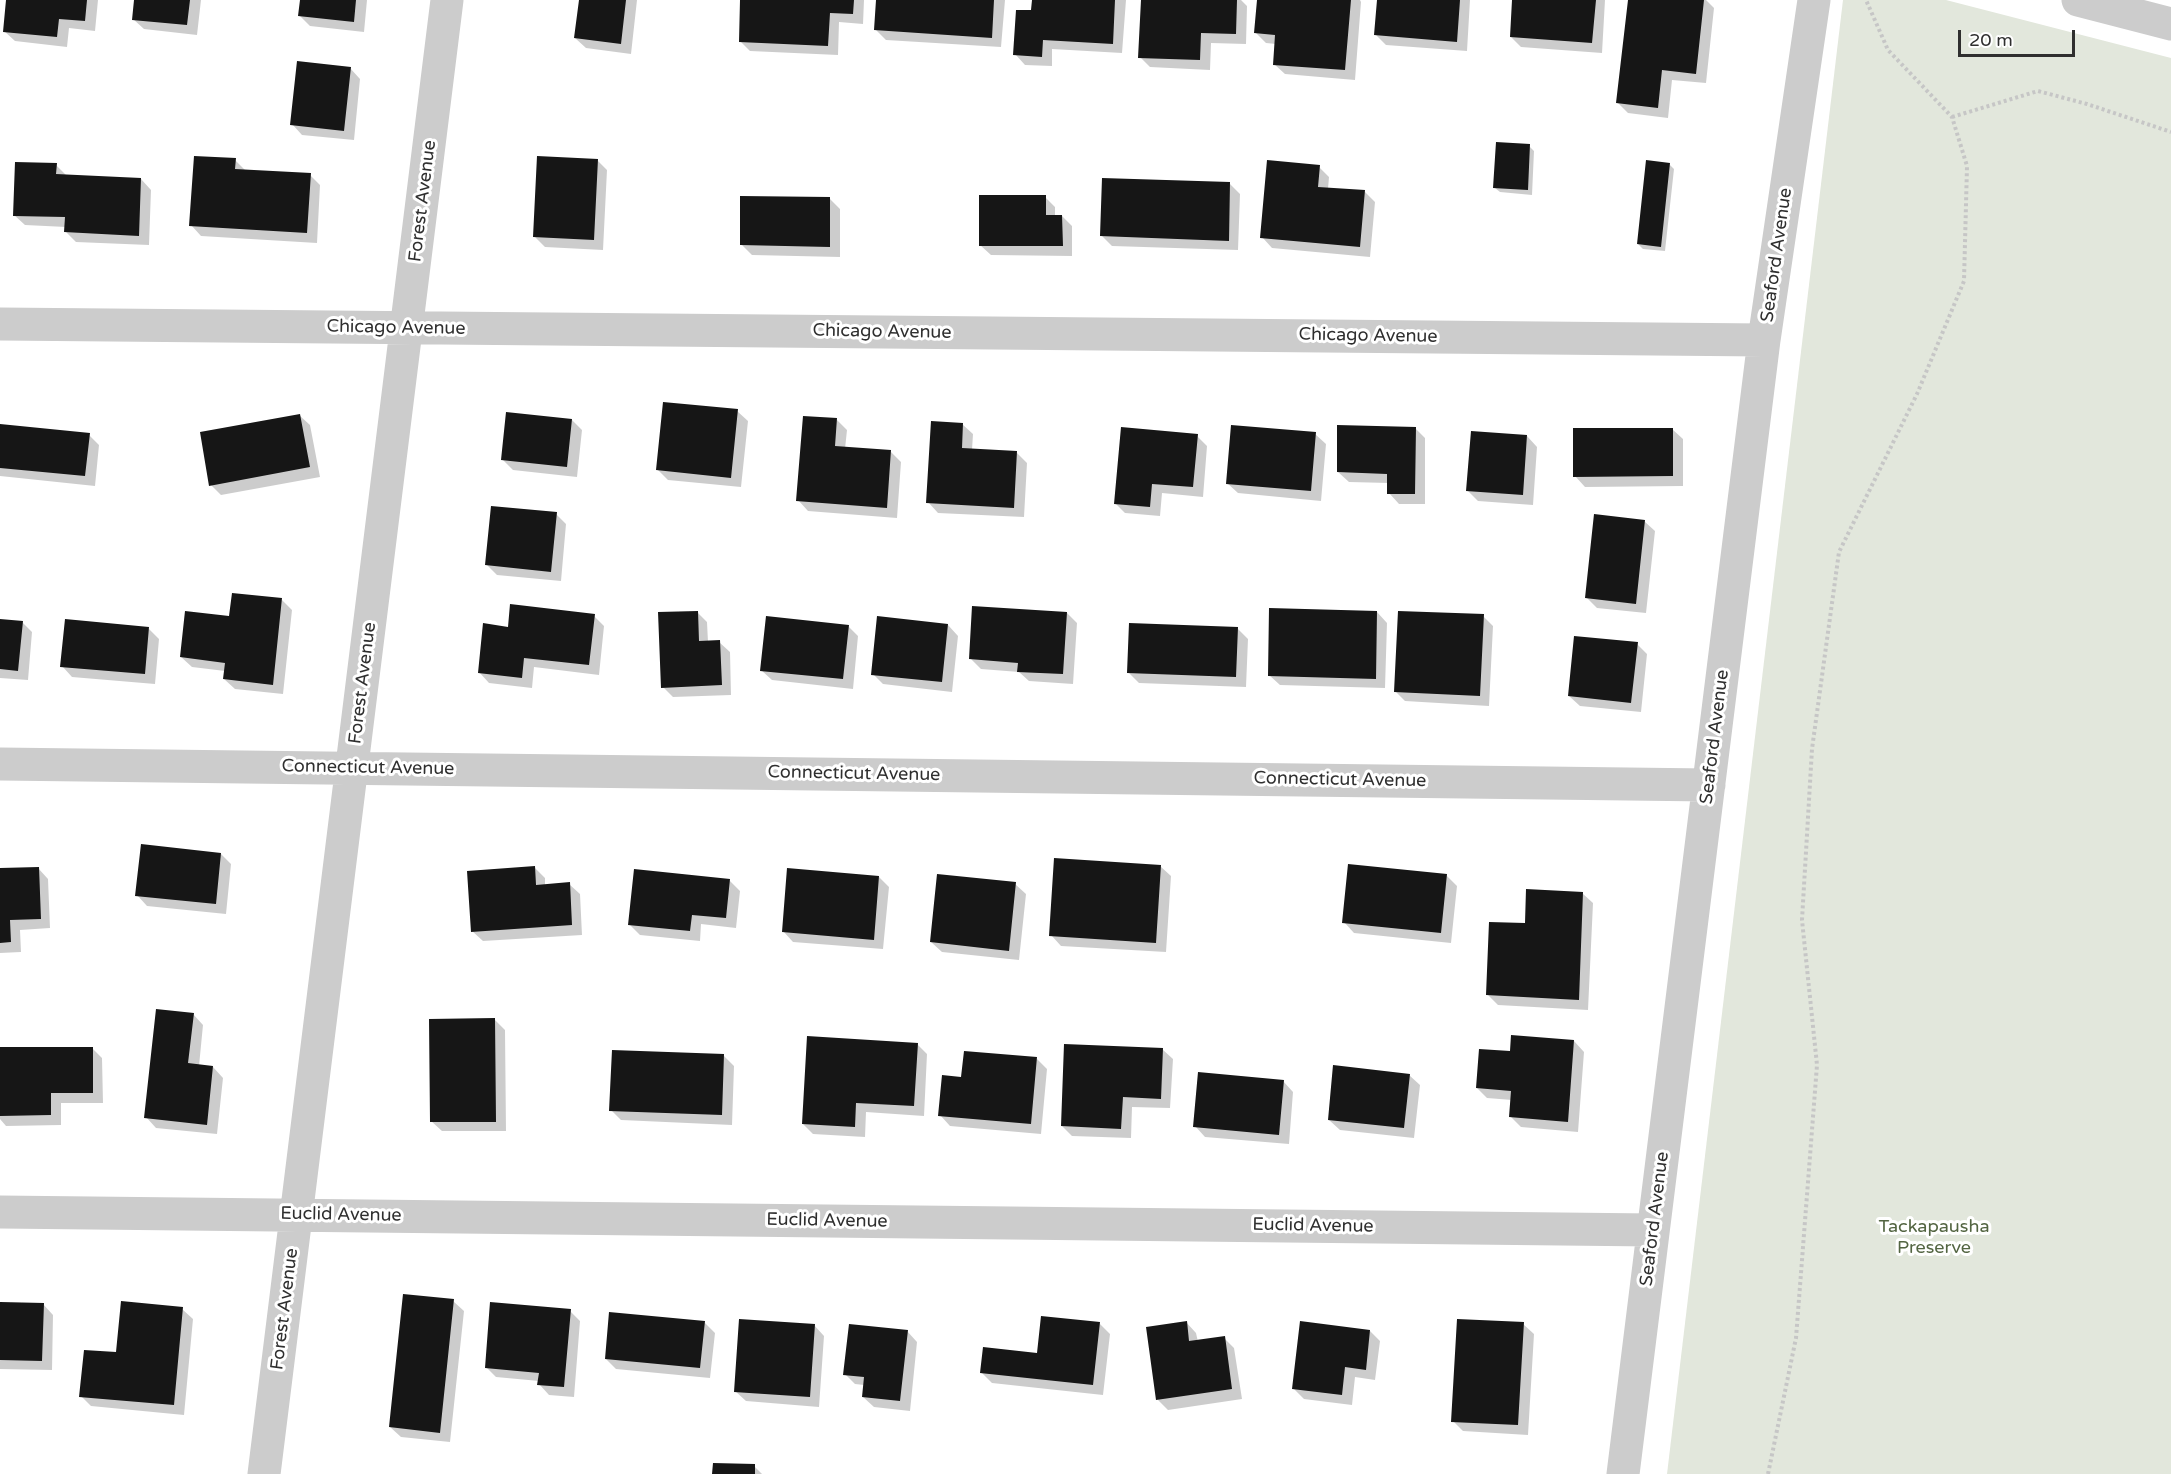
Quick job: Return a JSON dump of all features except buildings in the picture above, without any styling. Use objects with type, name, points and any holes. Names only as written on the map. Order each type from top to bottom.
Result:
[{"type":"street","name":"Forest Avenue","points":[[264,1474],[447,0]]},
{"type":"street","name":"Seaford Avenue","points":[[1623,1474],[1764,340],[1814,0]]},
{"type":"street","points":[[2078,0],[2171,24]]},
{"type":"street","name":"Chicago Avenue","points":[[0,324],[1764,340]]},
{"type":"street","name":"Connecticut Avenue","points":[[0,764],[1708,785]]},
{"type":"street","name":"Euclid Avenue","points":[[0,1212],[1653,1230]]},
{"type":"path","points":[[1768,1474],[1796,1338],[1816,1065],[1802,920],[1812,749],[1839,552],[1917,394],[1964,281],[1967,166],[1953,117],[1888,50],[1866,0]]},
{"type":"path","points":[[1953,117],[2038,92],[2087,104],[2171,132]]},
{"type":"green space","name":"Tackapausha Preserve","points":[[1843,0],[1946,0],[2171,58],[2171,1474],[1667,1474]]}]
